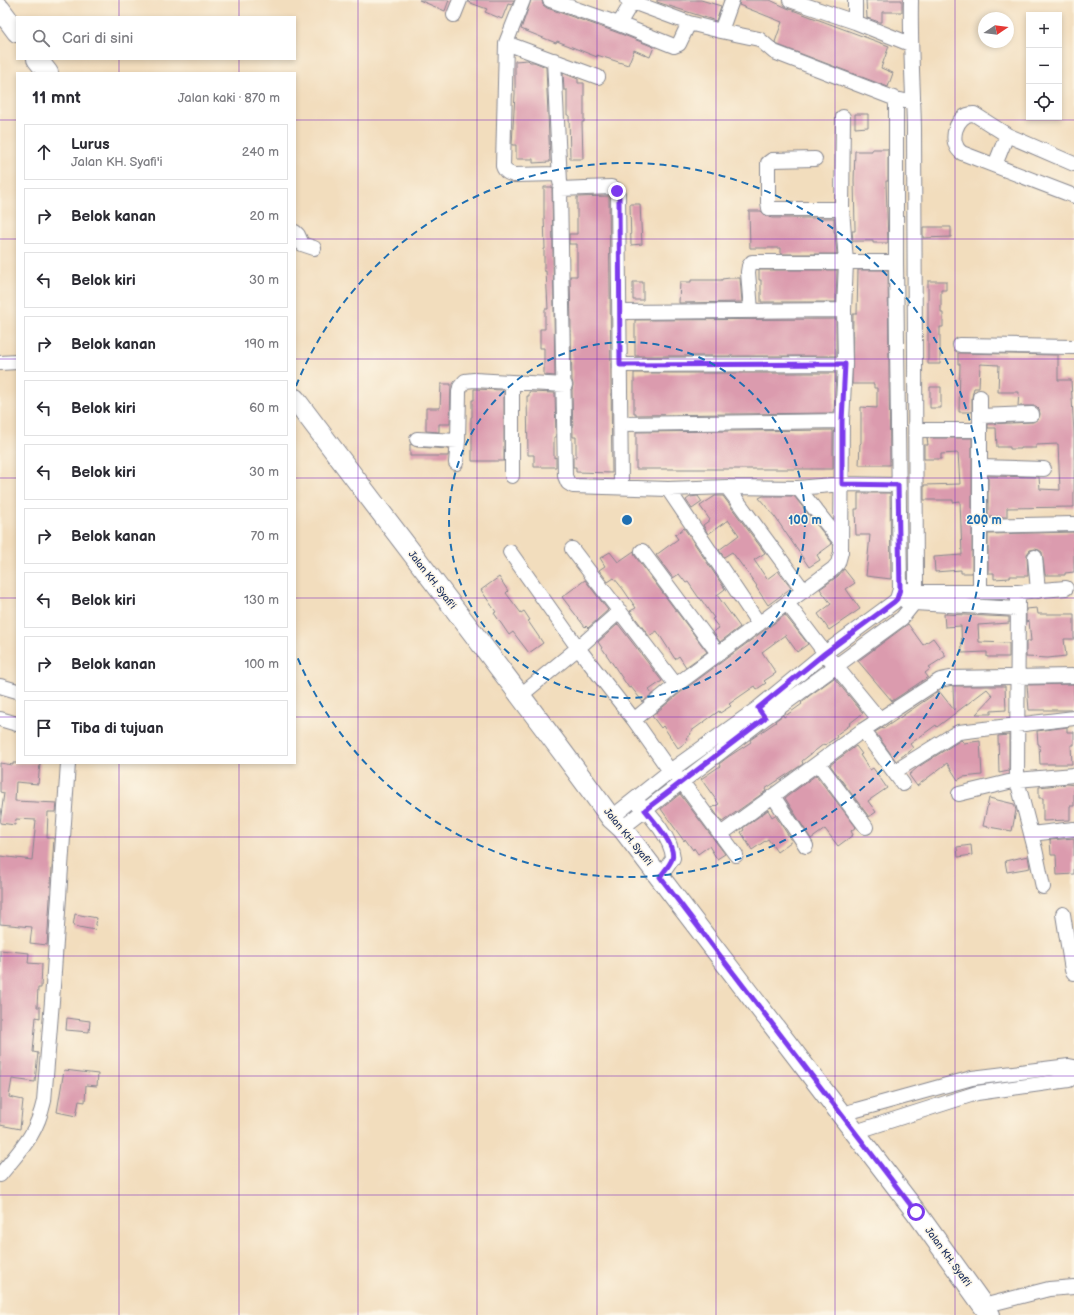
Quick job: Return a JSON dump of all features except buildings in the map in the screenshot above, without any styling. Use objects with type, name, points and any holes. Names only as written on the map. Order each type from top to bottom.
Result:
[{"type":"main road","points":[[0,9],[16,31]]},
{"type":"main road","points":[[38,60],[47,72]]},
{"type":"main road","name":"Jalan KH. Syafi'i","points":[[296,400],[617,823],[842,1114],[916,1212],[987,1310]]},
{"type":"street","points":[[454,15],[460,0]]},
{"type":"street","points":[[523,0],[506,43],[504,170],[514,175],[559,174]]},
{"type":"street","points":[[550,0],[587,6],[619,24],[674,46],[679,44],[690,23]]},
{"type":"street","points":[[721,31],[732,0]]},
{"type":"street","points":[[855,0],[855,22]]},
{"type":"street","points":[[617,823],[635,800],[670,771],[837,666],[902,618],[915,597],[916,430],[914,103],[910,44],[910,0]]},
{"type":"street","points":[[619,24],[629,1],[690,23],[759,39],[774,52],[896,99],[914,103]]},
{"type":"street","points":[[797,1],[910,44]]},
{"type":"street","points":[[506,43],[598,77]]},
{"type":"street","points":[[554,60],[560,189],[565,476],[568,483],[573,486],[668,489],[727,487],[798,488],[842,484],[898,485]]},
{"type":"street","points":[[617,823],[645,810],[682,782],[762,713],[825,653],[894,602],[898,594],[896,99]]},
{"type":"street","points":[[1074,164],[1006,135],[974,114],[966,115],[958,124],[954,138],[955,144],[959,151],[1074,196]]},
{"type":"street","points":[[634,720],[676,684],[833,569],[840,558],[846,262],[842,209],[843,117]]},
{"type":"street","points":[[995,165],[1006,135]]},
{"type":"street","points":[[815,159],[772,160],[768,163],[768,202],[770,208],[842,209]]},
{"type":"street","points":[[560,189],[611,187],[618,193],[621,488]]},
{"type":"street","points":[[296,233],[302,244],[314,248]]},
{"type":"street","points":[[751,311],[748,272],[749,266],[752,262],[896,262]]},
{"type":"street","points":[[620,312],[844,310]]},
{"type":"street","points":[[960,345],[1073,343]]},
{"type":"street","points":[[0,363],[16,362]]},
{"type":"street","points":[[620,365],[845,364]]},
{"type":"street","points":[[456,462],[459,392],[462,383],[465,381],[474,380],[564,385]]},
{"type":"street","points":[[512,382],[512,476]]},
{"type":"street","points":[[980,397],[980,592]]},
{"type":"street","points":[[916,430],[980,423],[1032,414]]},
{"type":"street","points":[[621,424],[842,421]]},
{"type":"street","points":[[417,439],[458,441]]},
{"type":"street","points":[[898,447],[915,447]]},
{"type":"street","points":[[980,467],[1044,469]]},
{"type":"street","points":[[727,487],[804,591]]},
{"type":"street","points":[[798,488],[841,542]]},
{"type":"street","points":[[668,489],[759,624]]},
{"type":"street","points":[[981,526],[1074,524]]},
{"type":"street","points":[[572,549],[676,684]]},
{"type":"street","points":[[642,551],[718,653]]},
{"type":"street","points":[[510,552],[578,648],[634,720],[670,771],[682,782],[736,855]]},
{"type":"street","points":[[1035,557],[1038,591]]},
{"type":"street","points":[[915,597],[980,592],[1038,591],[1066,588]]},
{"type":"street","points":[[1018,592],[1017,780],[1043,887]]},
{"type":"street","points":[[898,594],[1018,609]]},
{"type":"street","points":[[787,603],[825,653],[879,719]]},
{"type":"street","points":[[520,695],[578,648],[620,611]]},
{"type":"street","points":[[721,834],[863,730],[933,684],[945,679],[1074,676]]},
{"type":"street","points":[[0,686],[16,691]]},
{"type":"street","points":[[894,772],[959,732],[1074,718]]},
{"type":"street","points":[[0,719],[16,724]]},
{"type":"street","points":[[863,730],[903,784]]},
{"type":"street","points":[[818,763],[866,827]]},
{"type":"street","points":[[0,1175],[25,1146],[34,1131],[41,1116],[44,1101],[68,764]]},
{"type":"street","points":[[959,794],[1017,780],[1074,775]]},
{"type":"street","points":[[773,796],[806,846]]},
{"type":"street","points":[[635,800],[645,810],[666,837],[673,852],[673,858],[660,877]]},
{"type":"street","points":[[1031,834],[1074,829]]},
{"type":"street","points":[[1063,914],[1072,970],[1074,973]]},
{"type":"street","points":[[842,1114],[972,1078],[1069,1066],[1074,1067]]},
{"type":"street","points":[[1036,1070],[1039,1084]]},
{"type":"street","points":[[855,1132],[977,1093],[1069,1080],[1074,1078]]},
{"type":"street","points":[[987,1310],[1049,1289],[1074,1287]]},
{"type":"route","points":[[617,191],[619,198],[620,365],[845,364],[842,421],[842,484],[898,485],[900,589],[897,599],[825,653],[758,708],[765,718],[645,810],[666,837],[673,852],[673,858],[660,877],[916,1212]]}]
